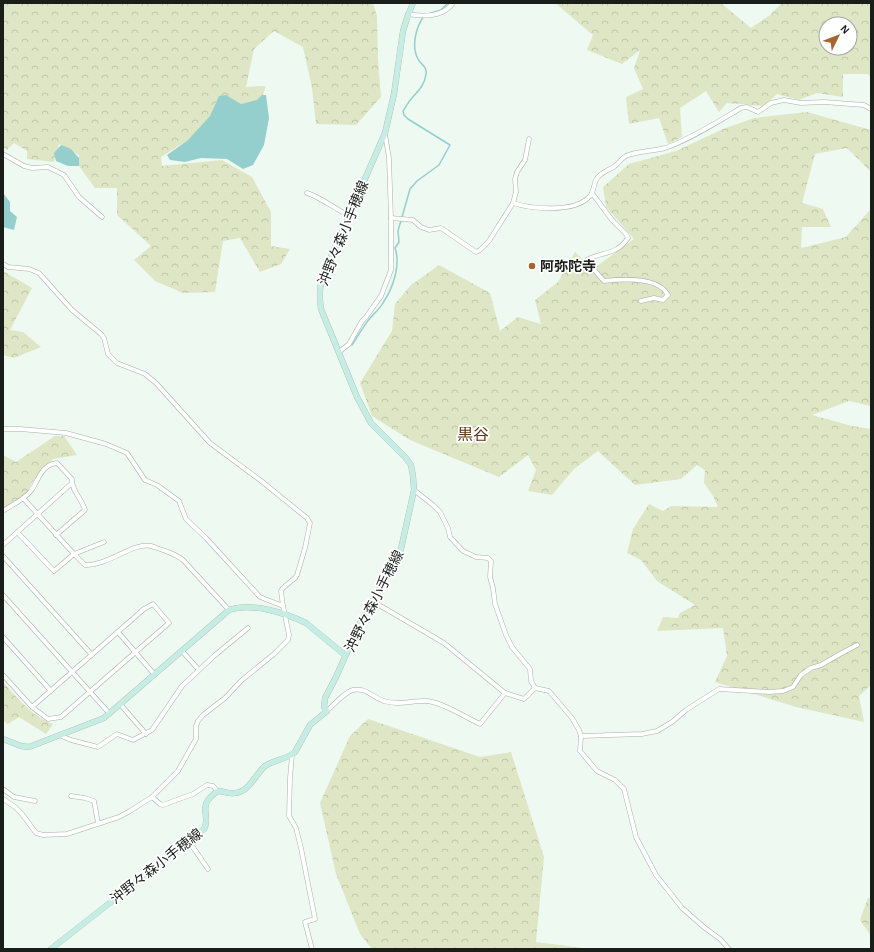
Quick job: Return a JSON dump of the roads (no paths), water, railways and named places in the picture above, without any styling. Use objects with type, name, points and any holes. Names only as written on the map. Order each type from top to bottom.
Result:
[{"type":"main road","name":"沖野々森小手穂線","points":[[326,711],[324,703],[346,655],[372,601],[396,561],[401,549],[414,490],[411,466],[371,423],[356,397],[321,309],[319,296],[320,284],[323,275],[385,133],[394,94],[403,31],[413,3]]},
{"type":"main road","points":[[3,739],[28,747],[104,718],[229,610],[242,608],[266,609],[286,615],[306,623],[346,655]]},
{"type":"main road","points":[[217,791],[222,790],[235,793],[241,792],[269,763],[292,755],[310,725],[326,711]]},
{"type":"main road","name":"沖野々森小手穂線","points":[[51,949],[188,840],[204,829],[206,825],[205,806],[208,800],[217,791]]},
{"type":"street","points":[[408,14],[420,17],[443,13],[453,3]]},
{"type":"street","points":[[512,203],[525,207],[547,209],[565,207],[584,202],[592,193],[596,180],[601,174],[615,166],[628,155],[664,148],[678,143],[741,108],[747,107],[758,112],[771,103],[784,100],[801,103],[824,102],[857,105],[871,109]]},
{"type":"street","points":[[339,352],[349,344],[362,321],[366,318],[381,296],[388,282],[391,270],[389,158],[385,133]]},
{"type":"street","points":[[391,218],[413,220],[421,227],[429,230],[441,228],[476,252],[480,250],[489,241],[512,203],[516,192],[515,179],[517,172],[525,160],[529,139]]},
{"type":"street","points":[[3,154],[24,166],[32,168],[48,167],[64,175],[79,197],[102,217]]},
{"type":"street","points":[[306,193],[316,196],[349,216]]},
{"type":"street","points":[[592,193],[612,220],[628,238],[612,252],[593,256],[588,260],[588,263],[604,281],[619,279],[644,280],[663,288],[668,295],[663,300],[654,298],[641,301]]},
{"type":"street","points":[[3,264],[8,267],[29,269],[39,273],[72,310],[101,334],[104,338],[108,354],[117,363],[145,374],[156,383],[210,443],[260,480],[307,518],[310,523],[303,555],[296,577],[282,589],[282,606],[286,615],[289,636],[288,640],[225,698],[203,715],[196,726],[196,739],[178,771],[152,797],[119,817],[66,834],[43,835],[36,833],[22,814],[3,799]]},
{"type":"street","points":[[3,429],[20,429],[66,434],[106,444],[127,453],[145,480],[157,485],[179,501],[186,519],[206,538],[260,597],[282,606]]},
{"type":"street","points":[[3,510],[23,498],[29,492],[45,467],[52,463],[57,463],[72,479],[72,483],[84,505],[85,510],[56,535]]},
{"type":"street","points":[[3,545],[72,483]]},
{"type":"street","points":[[414,490],[434,505],[440,512],[448,528],[450,537],[463,551],[476,557],[488,558],[492,561],[490,577],[495,604],[512,647],[530,669],[531,682],[536,688],[549,691],[572,718],[581,736],[580,751],[597,771],[615,780],[624,789],[636,837],[656,875],[682,908],[720,939],[729,949]]},
{"type":"street","points":[[23,498],[56,535],[86,565],[100,564],[137,548],[152,546],[179,556],[229,610]]},
{"type":"street","points":[[17,532],[54,571],[74,554],[104,542]]},
{"type":"street","points":[[3,556],[92,655]]},
{"type":"street","points":[[3,595],[109,713]]},
{"type":"street","points":[[372,601],[444,643],[505,693],[524,699],[536,688]]},
{"type":"street","points":[[3,675],[32,707],[48,720],[60,717],[169,623],[153,604],[144,609],[32,707]]},
{"type":"street","points":[[59,735],[71,740],[98,747],[117,734],[133,740],[146,734],[152,730],[182,686],[248,628]]},
{"type":"street","points":[[118,632],[154,674]]},
{"type":"street","points":[[3,637],[51,691]]},
{"type":"street","points":[[581,736],[642,734],[657,731],[719,689],[769,692],[783,691],[793,687],[801,675],[811,668],[821,665],[857,645]]},
{"type":"street","points":[[182,651],[199,670]]},
{"type":"street","points":[[326,711],[353,690],[362,689],[384,701],[393,703],[427,701],[438,704],[480,724],[505,693]]},
{"type":"street","points":[[120,704],[146,734]]},
{"type":"street","points":[[292,755],[290,816],[296,828],[302,848],[315,919],[305,922],[312,949]]},
{"type":"street","points":[[152,797],[163,805],[193,794],[208,785],[213,786],[217,791]]},
{"type":"street","points":[[3,789],[14,797],[35,801]]},
{"type":"street","points":[[71,796],[85,798],[94,802],[98,823]]},
{"type":"street","points":[[188,840],[208,869]]},
{"type":"water","points":[[226,95],[241,104],[257,100],[262,95],[266,95],[269,118],[264,145],[253,165],[243,169],[227,159],[201,158],[185,162],[170,160],[167,155],[188,140],[210,116],[219,96]]},
{"type":"water","points":[[61,145],[71,149],[79,158],[79,166],[68,166],[56,161],[54,153]]},
{"type":"water","points":[[3,193],[10,202],[10,211],[17,217],[14,230],[3,227]]},
{"type":"waterway","points":[[428,14],[441,10],[448,3]]},
{"type":"waterway","points":[[352,345],[367,322],[387,297],[393,283],[397,262],[395,248],[399,242],[398,231],[410,189],[417,181],[439,165],[450,145],[408,119],[404,115],[403,111],[409,101],[421,88],[426,74],[426,69],[419,61],[415,48],[415,37],[424,16]]},
{"type":"place","name":"阿弥陀寺","points":[[532,266]]},
{"type":"district","name":"黒谷","points":[[473,434]]}]
